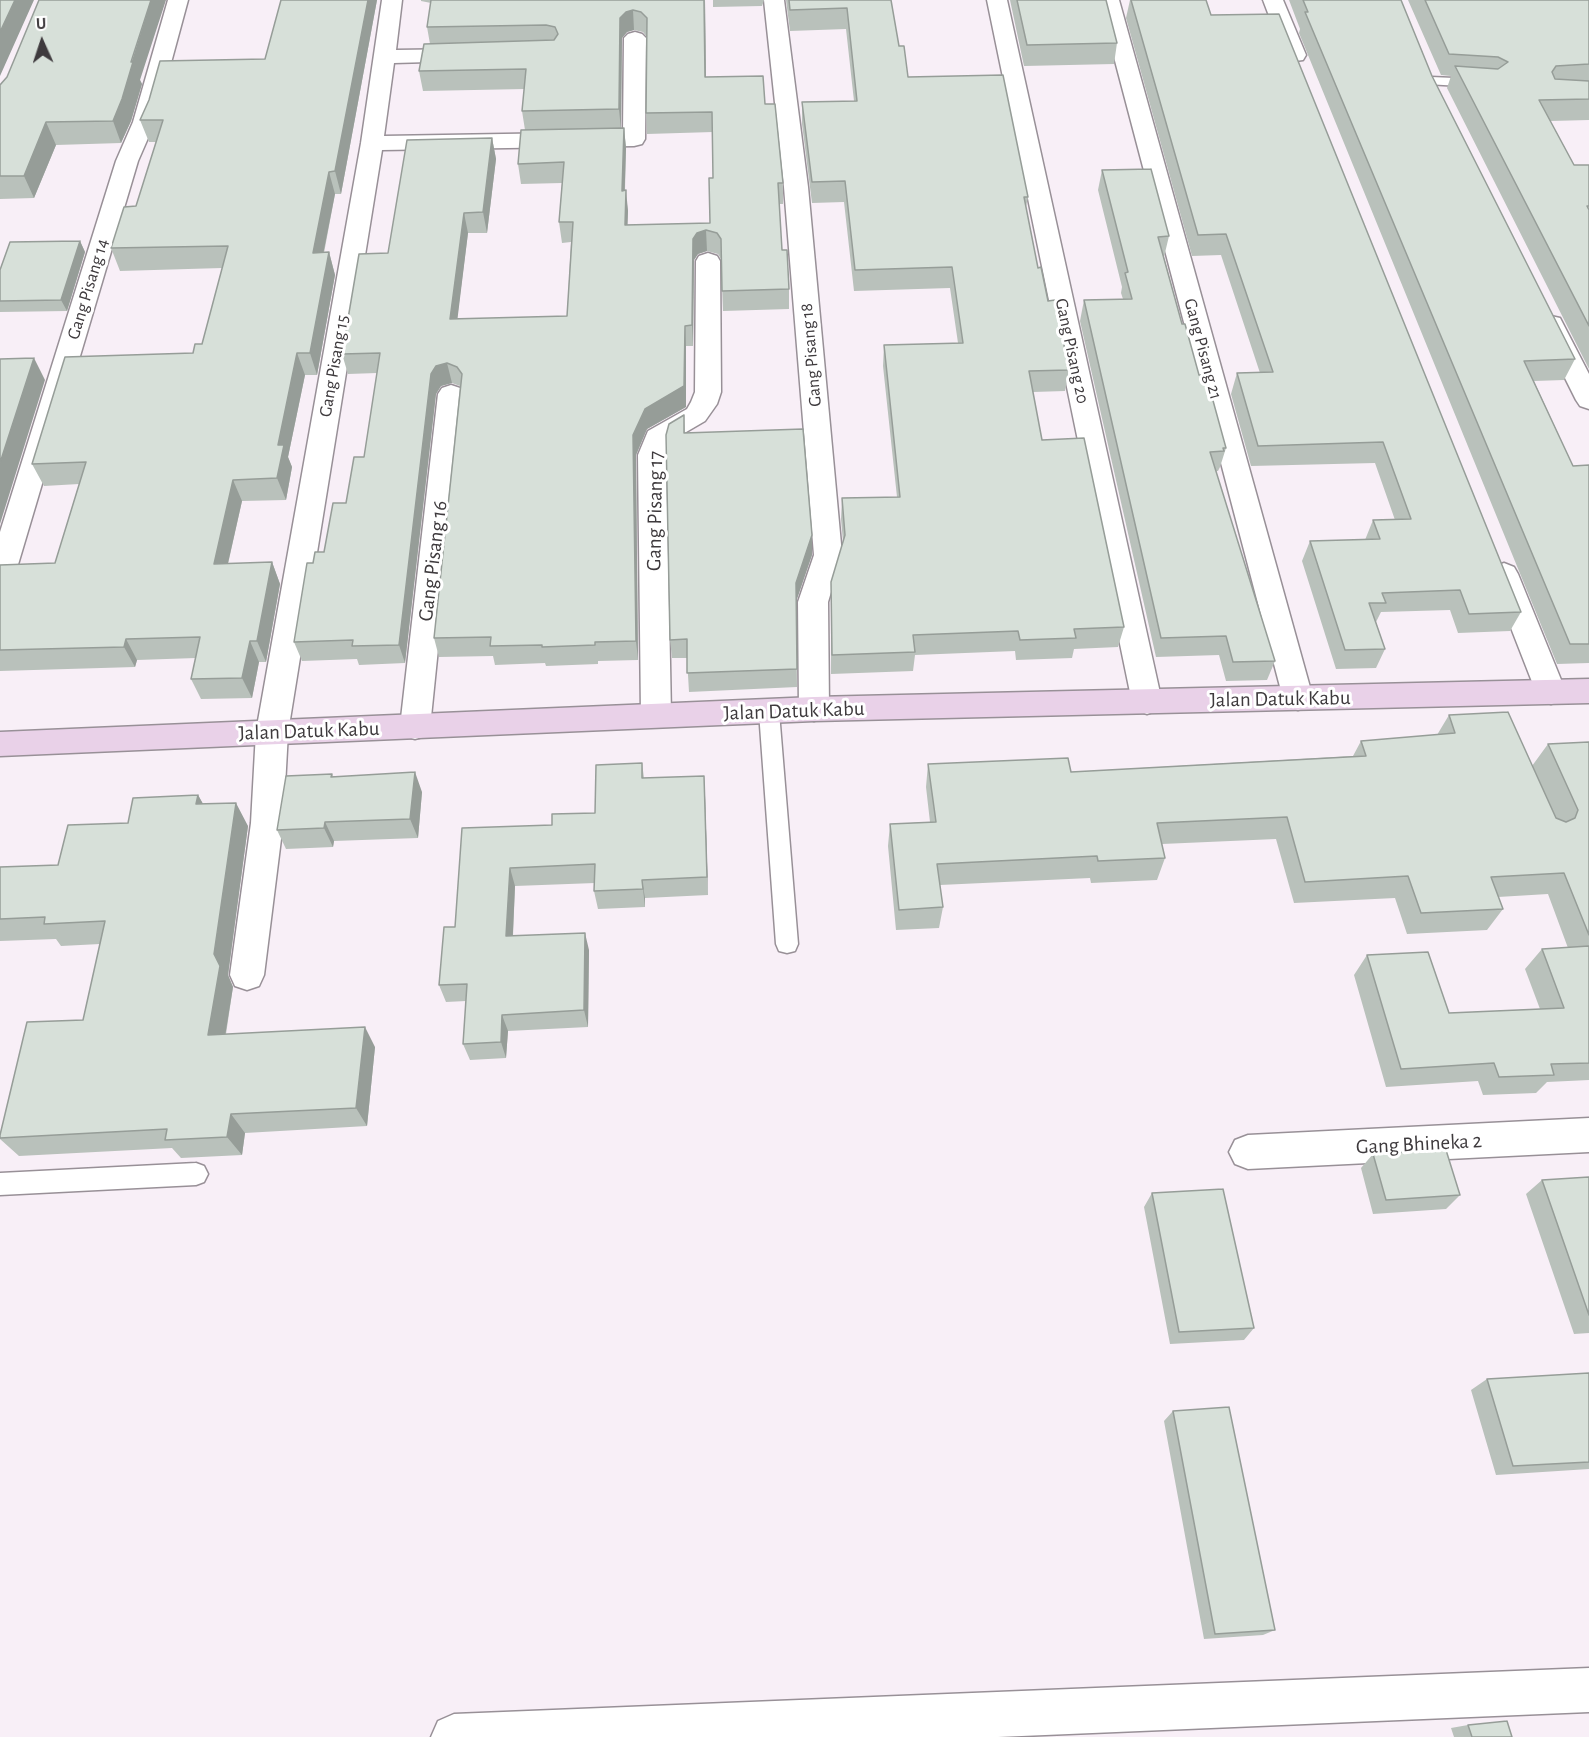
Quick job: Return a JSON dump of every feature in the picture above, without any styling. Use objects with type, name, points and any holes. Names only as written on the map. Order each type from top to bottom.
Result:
[{"type":"street","name":"Gang Pisang 14","points":[[0,578],[127,161],[144,122],[178,0]]},
{"type":"street","name":"Gang Pisang 15","points":[[247,975],[267,823],[272,732],[372,143],[392,0]]},
{"type":"street","name":"Gang Pisang 18","points":[[774,0],[796,187],[828,555],[813,602],[814,709]]},
{"type":"street","name":"Gang Pisang 20","points":[[997,0],[1147,702]]},
{"type":"street","name":"Gang Pisang 21","points":[[1109,0],[1298,698]]},
{"type":"street","points":[[1273,0],[1304,77]]},
{"type":"street","points":[[372,143],[634,139],[635,38]]},
{"type":"street","points":[[384,57],[490,54]]},
{"type":"street","points":[[1426,71],[1442,106]]},
{"type":"street","name":"Gang Pisang 17","points":[[656,715],[652,455],[657,438],[696,415],[704,404],[708,392],[708,261]]},
{"type":"street","points":[[1542,306],[1589,400]]},
{"type":"street","name":"Gang Pisang 16","points":[[415,727],[451,394]]},
{"type":"street","points":[[1494,549],[1551,692]]},
{"type":"street","name":"Jalan Datuk Kabu","points":[[0,744],[814,709],[1298,698],[1492,704],[1551,692],[1589,691]]},
{"type":"street","name":"Gang Bhineka 2","points":[[1248,1152],[1589,1135]]},
{"type":"street","points":[[454,1737],[1589,1690]]},
{"type":"lane","points":[[1426,71],[1490,84]]},
{"type":"lane","points":[[769,712],[787,944]]},
{"type":"lane","points":[[0,1184],[196,1174]]},
{"type":"building","points":[[0,0],[15,0],[0,32]]},
{"type":"building","points":[[39,0],[151,0],[122,99],[113,121],[46,122],[24,176],[0,176],[0,85],[7,77]]},
{"type":"building","points":[[281,0],[368,0],[335,171],[329,172],[313,253],[329,252],[310,353],[297,353],[278,445],[284,445],[277,478],[233,480],[214,564],[272,562],[257,641],[250,641],[242,678],[191,679],[200,637],[126,639],[124,647],[0,650],[0,565],[55,563],[86,462],[32,464],[65,357],[193,353],[195,344],[202,344],[228,246],[111,248],[124,207],[136,206],[163,120],[140,120],[149,100],[160,61],[265,59]]},
{"type":"building","points":[[431,0],[704,0],[705,77],[763,76],[765,104],[775,104],[783,183],[778,183],[782,250],[787,250],[789,289],[722,291],[721,239],[717,233],[706,230],[697,233],[693,239],[692,325],[685,326],[684,386],[645,409],[633,435],[636,641],[542,647],[542,645],[490,646],[491,637],[434,638],[462,374],[457,367],[447,363],[436,366],[431,374],[399,645],[352,646],[353,640],[294,642],[307,563],[313,563],[315,552],[324,552],[333,503],[346,503],[354,457],[364,457],[380,353],[342,354],[359,254],[388,253],[407,140],[492,138],[483,212],[464,213],[450,319],[567,316],[573,222],[559,222],[564,162],[518,164],[521,130],[624,128],[622,191],[626,190],[625,225],[710,223],[709,178],[713,178],[712,112],[646,113],[647,18],[641,12],[633,10],[626,12],[620,18],[619,109],[522,111],[526,69],[419,71],[424,44],[554,40],[558,34],[555,27],[546,25],[427,27]]},
{"type":"building","points":[[789,0],[891,0],[899,46],[904,46],[908,77],[1003,75],[1028,197],[1024,197],[1038,268],[1041,267],[1048,301],[1055,300],[1069,370],[1029,371],[1042,440],[1084,438],[1124,627],[1074,629],[1076,638],[1020,640],[1018,631],[913,635],[915,652],[832,655],[831,582],[845,535],[842,498],[900,497],[884,345],[963,343],[952,267],[855,270],[845,181],[812,182],[802,102],[857,101],[847,8],[790,10]]},
{"type":"building","points":[[1017,0],[1106,0],[1117,43],[1027,45]]},
{"type":"building","points":[[1131,0],[1206,0],[1211,15],[1279,14],[1521,612],[1469,614],[1460,590],[1382,593],[1386,603],[1369,603],[1385,649],[1345,650],[1310,541],[1380,539],[1373,520],[1411,519],[1383,442],[1258,446],[1237,373],[1273,372],[1226,234],[1198,235]]},
{"type":"building","points":[[1303,0],[1401,0],[1432,76],[1575,359],[1524,361],[1573,466],[1589,465],[1589,644],[1570,644],[1305,12],[1308,12]]},
{"type":"building","points":[[1425,0],[1589,0],[1589,64],[1556,66],[1552,72],[1555,79],[1589,81],[1589,99],[1539,100],[1574,165],[1589,165],[1589,206],[1587,206],[1589,210],[1589,326],[1455,66],[1498,69],[1508,62],[1498,57],[1449,54]]},
{"type":"building","points":[[1151,169],[1169,236],[1158,237],[1182,324],[1185,324],[1199,375],[1206,375],[1226,448],[1223,448],[1224,451],[1210,452],[1275,661],[1233,662],[1226,636],[1161,638],[1084,300],[1132,299],[1125,273],[1128,272],[1102,170]]},
{"type":"building","points":[[80,241],[61,300],[0,301],[0,270],[10,242]]},
{"type":"building","points":[[34,358],[0,463],[0,359]]},
{"type":"building","points":[[684,415],[684,433],[803,429],[812,535],[796,583],[797,669],[687,673],[687,639],[670,640],[666,435],[669,424]]},
{"type":"building","points":[[1508,712],[1556,818],[1566,822],[1575,818],[1578,810],[1548,744],[1589,742],[1589,935],[1564,873],[1491,877],[1503,909],[1421,913],[1408,876],[1305,882],[1287,817],[1157,823],[1165,858],[1098,861],[1097,856],[937,864],[943,907],[899,910],[890,824],[936,822],[928,764],[1068,758],[1071,772],[1366,756],[1361,741],[1455,733],[1449,715]]},
{"type":"building","points":[[642,763],[642,778],[704,776],[707,877],[642,880],[643,889],[594,891],[595,864],[510,868],[506,936],[585,933],[584,1010],[502,1015],[501,1042],[463,1044],[467,984],[439,985],[444,927],[455,927],[462,828],[552,825],[552,814],[595,813],[596,765]]},
{"type":"building","points":[[415,772],[410,819],[325,822],[324,828],[277,830],[286,776],[332,774],[331,777]]},
{"type":"building","points":[[198,795],[196,804],[236,803],[214,954],[220,966],[208,1035],[365,1027],[356,1108],[231,1114],[227,1137],[165,1140],[167,1129],[0,1138],[27,1022],[83,1020],[105,921],[44,924],[45,917],[0,919],[0,867],[58,865],[68,825],[128,823],[133,798]]},
{"type":"building","points":[[1589,946],[1589,1063],[1551,1064],[1554,1075],[1499,1077],[1494,1063],[1401,1069],[1367,955],[1428,952],[1449,1013],[1564,1008],[1542,949]]},
{"type":"building","points":[[1446,1150],[1460,1195],[1386,1200],[1373,1154]]},
{"type":"building","points":[[1589,1177],[1589,1315],[1542,1180]]},
{"type":"building","points":[[1223,1189],[1254,1328],[1179,1332],[1152,1193]]},
{"type":"building","points":[[1589,1373],[1589,1462],[1513,1466],[1487,1379]]},
{"type":"building","points":[[1229,1407],[1275,1630],[1215,1634],[1173,1411]]},
{"type":"building","points":[[1507,1721],[1512,1737],[1472,1737],[1468,1725]]}]
